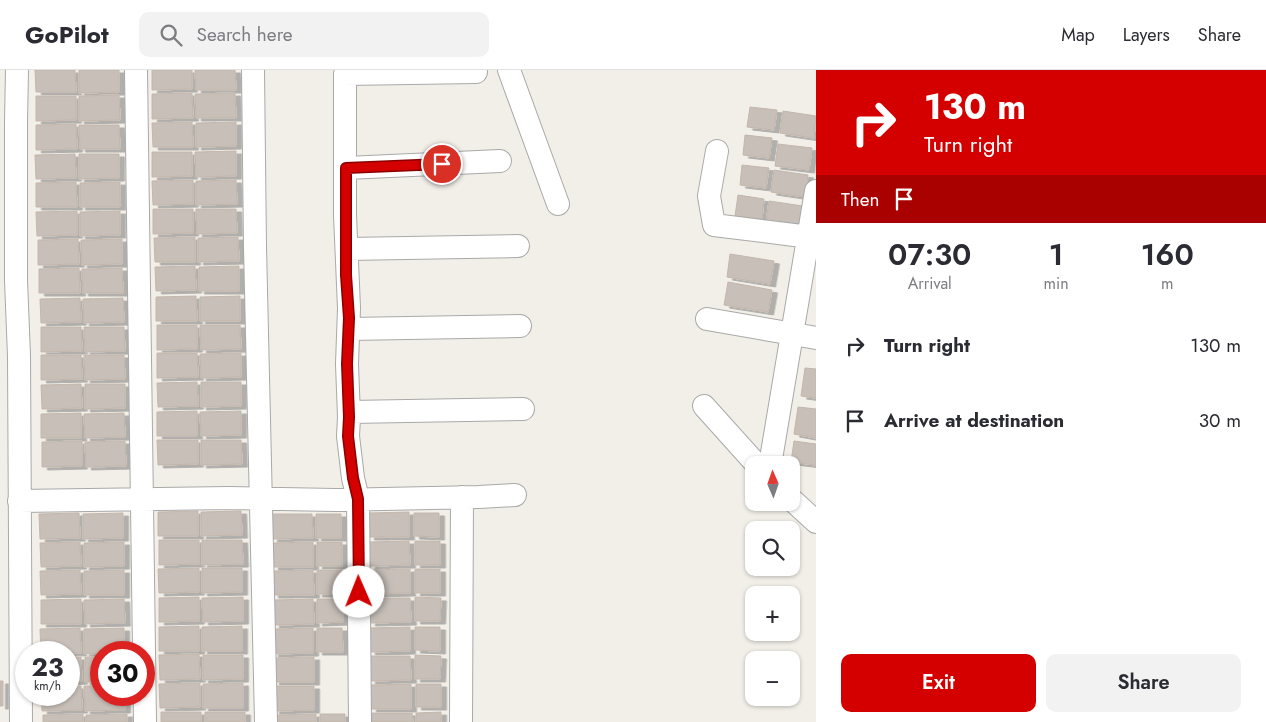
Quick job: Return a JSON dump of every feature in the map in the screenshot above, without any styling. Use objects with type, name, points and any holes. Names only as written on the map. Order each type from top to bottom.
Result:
[{"type":"street","points":[[18,70],[16,271],[10,356],[21,564],[19,622],[21,722]]},
{"type":"street","points":[[136,70],[145,722]]},
{"type":"street","points":[[253,70],[255,247],[266,722]]},
{"type":"street","points":[[509,70],[558,204]]},
{"type":"street","points":[[360,722],[358,499],[353,478],[348,436],[349,329],[345,74],[476,72]]},
{"type":"street","points":[[717,151],[709,196],[714,225],[810,237]]},
{"type":"street","points":[[346,168],[500,161]]},
{"type":"street","points":[[772,456],[803,262],[810,237],[816,191]]},
{"type":"street","points":[[347,249],[518,246]]},
{"type":"street","points":[[707,319],[816,338]]},
{"type":"street","points":[[349,329],[520,326]]},
{"type":"street","points":[[704,406],[749,456]]},
{"type":"street","points":[[349,412],[523,409]]},
{"type":"street","points":[[19,502],[358,499],[516,495]]},
{"type":"street","points":[[461,722],[462,497]]},
{"type":"street","points":[[800,507],[816,522]]},
{"type":"building","points":[[35,70],[75,70],[76,92],[36,92]]},
{"type":"building","points":[[79,70],[119,70],[119,92],[79,93]]},
{"type":"building","points":[[152,70],[192,70],[192,89],[152,90]]},
{"type":"building","points":[[195,70],[235,70],[236,90],[196,90]]},
{"type":"building","points":[[192,93],[193,118],[152,119],[152,94]]},
{"type":"building","points":[[235,93],[236,118],[196,118],[195,94]]},
{"type":"building","points":[[119,95],[120,120],[79,121],[79,96]]},
{"type":"building","points":[[36,96],[76,96],[76,120],[36,121]]},
{"type":"building","points":[[750,107],[777,110],[774,130],[747,127]]},
{"type":"building","points":[[783,111],[816,116],[814,138],[780,133]]},
{"type":"building","points":[[192,122],[193,147],[153,147],[152,123]]},
{"type":"building","points":[[236,122],[236,146],[196,147],[196,123]]},
{"type":"building","points":[[76,124],[77,149],[36,150],[36,125]]},
{"type":"building","points":[[79,125],[119,125],[120,149],[80,149]]},
{"type":"building","points":[[745,135],[772,138],[769,158],[743,155]]},
{"type":"building","points":[[778,144],[812,148],[809,170],[775,166]]},
{"type":"building","points":[[236,151],[236,176],[196,177],[195,152]]},
{"type":"building","points":[[152,152],[192,152],[192,176],[152,177]]},
{"type":"building","points":[[75,154],[76,178],[36,179],[35,155]]},
{"type":"building","points":[[79,154],[119,154],[119,178],[79,179]]},
{"type":"building","points":[[742,165],[769,168],[766,188],[740,185]]},
{"type":"building","points":[[774,170],[808,175],[805,197],[771,192]]},
{"type":"building","points":[[193,180],[193,204],[153,205],[152,181]]},
{"type":"building","points":[[236,180],[237,204],[196,205],[196,181]]},
{"type":"building","points":[[76,182],[77,207],[36,207],[36,183]]},
{"type":"building","points":[[120,182],[120,207],[80,207],[80,183]]},
{"type":"building","points":[[738,195],[764,199],[762,219],[735,216]]},
{"type":"building","points":[[769,201],[803,206],[800,228],[766,223]]},
{"type":"building","points":[[153,209],[193,209],[193,233],[153,234]]},
{"type":"building","points":[[196,209],[236,209],[237,233],[197,234]]},
{"type":"building","points":[[77,211],[77,235],[37,236],[36,212]]},
{"type":"building","points":[[120,211],[120,235],[80,236],[80,212]]},
{"type":"building","points":[[195,237],[195,262],[155,262],[154,238]]},
{"type":"building","points":[[238,237],[239,261],[198,262],[198,238]]},
{"type":"building","points":[[78,239],[79,264],[38,265],[38,240]]},
{"type":"building","points":[[122,239],[122,264],[82,265],[81,240]]},
{"type":"building","points":[[730,254],[774,261],[770,284],[727,277]]},
{"type":"building","points":[[195,266],[196,290],[156,291],[155,267]]},
{"type":"building","points":[[239,266],[239,291],[199,291],[199,267]]},
{"type":"building","points":[[79,268],[80,293],[39,293],[39,269]]},
{"type":"building","points":[[122,268],[123,293],[83,293],[82,269]]},
{"type":"building","points":[[728,282],[772,290],[768,312],[724,305]]},
{"type":"building","points":[[196,296],[197,321],[156,321],[156,297]]},
{"type":"building","points":[[240,296],[240,321],[200,321],[200,297]]},
{"type":"building","points":[[80,298],[81,322],[41,323],[40,299]]},
{"type":"building","points":[[123,298],[124,322],[84,323],[83,299]]},
{"type":"building","points":[[157,325],[197,325],[197,349],[157,350]]},
{"type":"building","points":[[200,325],[240,325],[241,349],[201,350]]},
{"type":"building","points":[[41,327],[81,327],[82,351],[41,352]]},
{"type":"building","points":[[84,327],[124,327],[125,351],[85,352]]},
{"type":"building","points":[[157,353],[197,353],[198,377],[157,378]]},
{"type":"building","points":[[241,353],[241,377],[201,378],[200,354]]},
{"type":"building","points":[[41,355],[81,355],[82,379],[41,380]]},
{"type":"building","points":[[84,355],[124,355],[125,379],[85,380]]},
{"type":"building","points":[[805,368],[816,369],[816,398],[801,396]]},
{"type":"building","points":[[197,382],[198,406],[158,407],[157,383]]},
{"type":"building","points":[[201,382],[241,382],[241,406],[201,407]]},
{"type":"building","points":[[81,384],[82,408],[42,409],[41,385]]},
{"type":"building","points":[[85,384],[125,384],[125,408],[85,409]]},
{"type":"building","points":[[798,407],[816,409],[816,438],[794,434]]},
{"type":"building","points":[[197,411],[197,436],[157,436],[157,412]]},
{"type":"building","points":[[241,411],[241,435],[201,436],[200,412]]},
{"type":"building","points":[[81,413],[81,438],[41,438],[41,414]]},
{"type":"building","points":[[124,413],[125,437],[85,438],[84,414]]},
{"type":"building","points":[[157,440],[198,440],[198,464],[158,465]]},
{"type":"building","points":[[201,440],[241,440],[242,464],[201,465]]},
{"type":"building","points":[[82,441],[82,466],[42,467],[42,442]]},
{"type":"building","points":[[125,441],[126,466],[86,467],[85,442]]},
{"type":"building","points":[[794,441],[816,444],[816,465],[800,463],[800,456],[792,456]]},
{"type":"building","points":[[198,511],[198,536],[158,536],[158,512]]},
{"type":"building","points":[[241,511],[242,535],[201,536],[201,512]]},
{"type":"building","points":[[409,512],[409,537],[369,537],[369,513]]},
{"type":"building","points":[[79,513],[80,538],[40,539],[39,514]]},
{"type":"building","points":[[123,513],[123,538],[83,539],[83,514]]},
{"type":"building","points":[[414,513],[439,513],[439,537],[414,536]]},
{"type":"building","points":[[272,514],[312,514],[313,538],[272,539]]},
{"type":"building","points":[[316,514],[341,514],[341,538],[316,538]]},
{"type":"building","points":[[159,540],[199,540],[199,564],[159,565]]},
{"type":"building","points":[[202,540],[242,540],[243,564],[202,565]]},
{"type":"building","points":[[409,541],[410,565],[370,566],[369,542]]},
{"type":"building","points":[[415,541],[440,541],[440,565],[415,565]]},
{"type":"building","points":[[80,542],[81,566],[41,567],[40,543]]},
{"type":"building","points":[[124,542],[124,566],[84,567],[84,543]]},
{"type":"building","points":[[313,542],[313,567],[273,567],[273,543]]},
{"type":"building","points":[[317,542],[342,542],[342,566],[317,566]]},
{"type":"building","points":[[199,568],[199,592],[159,593],[158,569]]},
{"type":"building","points":[[202,568],[242,568],[242,592],[202,593]]},
{"type":"building","points":[[410,569],[410,593],[370,594],[370,570]]},
{"type":"building","points":[[415,569],[440,569],[440,593],[415,593]]},
{"type":"building","points":[[80,570],[81,594],[41,595],[40,571]]},
{"type":"building","points":[[124,570],[124,595],[84,595],[84,571]]},
{"type":"building","points":[[313,570],[314,595],[273,595],[273,571]]},
{"type":"building","points":[[317,570],[342,570],[342,594],[317,594]]},
{"type":"building","points":[[199,597],[199,621],[159,622],[159,598]]},
{"type":"building","points":[[243,597],[243,621],[203,622],[202,598]]},
{"type":"building","points":[[415,597],[441,598],[440,621],[415,621]]},
{"type":"building","points":[[370,598],[410,598],[411,622],[370,623]]},
{"type":"building","points":[[81,599],[81,624],[41,624],[41,600]]},
{"type":"building","points":[[124,599],[125,623],[85,624],[84,600]]},
{"type":"building","points":[[313,599],[314,624],[274,625],[273,600]]},
{"type":"building","points":[[317,599],[343,599],[343,622],[317,623]]},
{"type":"building","points":[[199,626],[199,651],[159,651],[159,627]]},
{"type":"building","points":[[242,626],[242,651],[202,651],[202,627]]},
{"type":"building","points":[[410,627],[410,651],[370,652],[369,628]]},
{"type":"building","points":[[415,627],[440,627],[440,651],[415,650]]},
{"type":"building","points":[[80,628],[81,653],[80,641],[41,641],[40,629]]},
{"type":"building","points":[[124,628],[124,641],[90,641],[90,654],[84,654],[84,629]]},
{"type":"building","points":[[313,628],[313,653],[273,654],[273,629]]},
{"type":"building","points":[[317,628],[342,628],[343,652],[317,652]]},
{"type":"building","points":[[199,654],[200,679],[160,680],[159,655]]},
{"type":"building","points":[[203,655],[243,655],[243,679],[203,680]]},
{"type":"building","points":[[415,655],[441,656],[440,679],[415,679]]},
{"type":"building","points":[[370,656],[410,656],[411,680],[370,681]]},
{"type":"building","points":[[80,657],[81,657],[82,681],[80,681]]},
{"type":"building","points":[[85,657],[90,657],[90,682],[85,682]]},
{"type":"building","points":[[314,657],[314,682],[274,682],[274,658]]},
{"type":"building","points":[[0,681],[3,681],[3,706],[0,706]]},
{"type":"building","points":[[200,683],[200,707],[160,708],[159,684]]},
{"type":"building","points":[[243,683],[243,708],[203,708],[203,684]]},
{"type":"building","points":[[411,684],[411,709],[371,709],[370,685]]},
{"type":"building","points":[[416,684],[441,684],[441,707],[416,707]]},
{"type":"building","points":[[81,686],[82,710],[42,711],[42,706],[80,706]]},
{"type":"building","points":[[84,686],[90,686],[90,706],[125,706],[125,710],[85,711]]},
{"type":"building","points":[[274,686],[314,686],[314,710],[274,711]]},
{"type":"building","points":[[161,712],[201,712],[201,722],[161,722]]},
{"type":"building","points":[[205,712],[245,712],[245,722],[205,722]]},
{"type":"building","points":[[441,712],[441,722],[416,722],[416,713]]},
{"type":"building","points":[[372,713],[412,713],[413,722],[372,722]]},
{"type":"building","points":[[83,714],[83,722],[43,722],[43,715]]},
{"type":"building","points":[[127,714],[127,722],[86,722],[86,715]]},
{"type":"building","points":[[316,714],[316,722],[276,722],[275,715]]},
{"type":"building","points":[[320,714],[345,714],[345,722],[320,722]]},
{"type":"route","points":[[359,592],[358,499],[353,478],[348,436],[347,364],[349,308],[346,275],[346,168],[442,164]]}]
